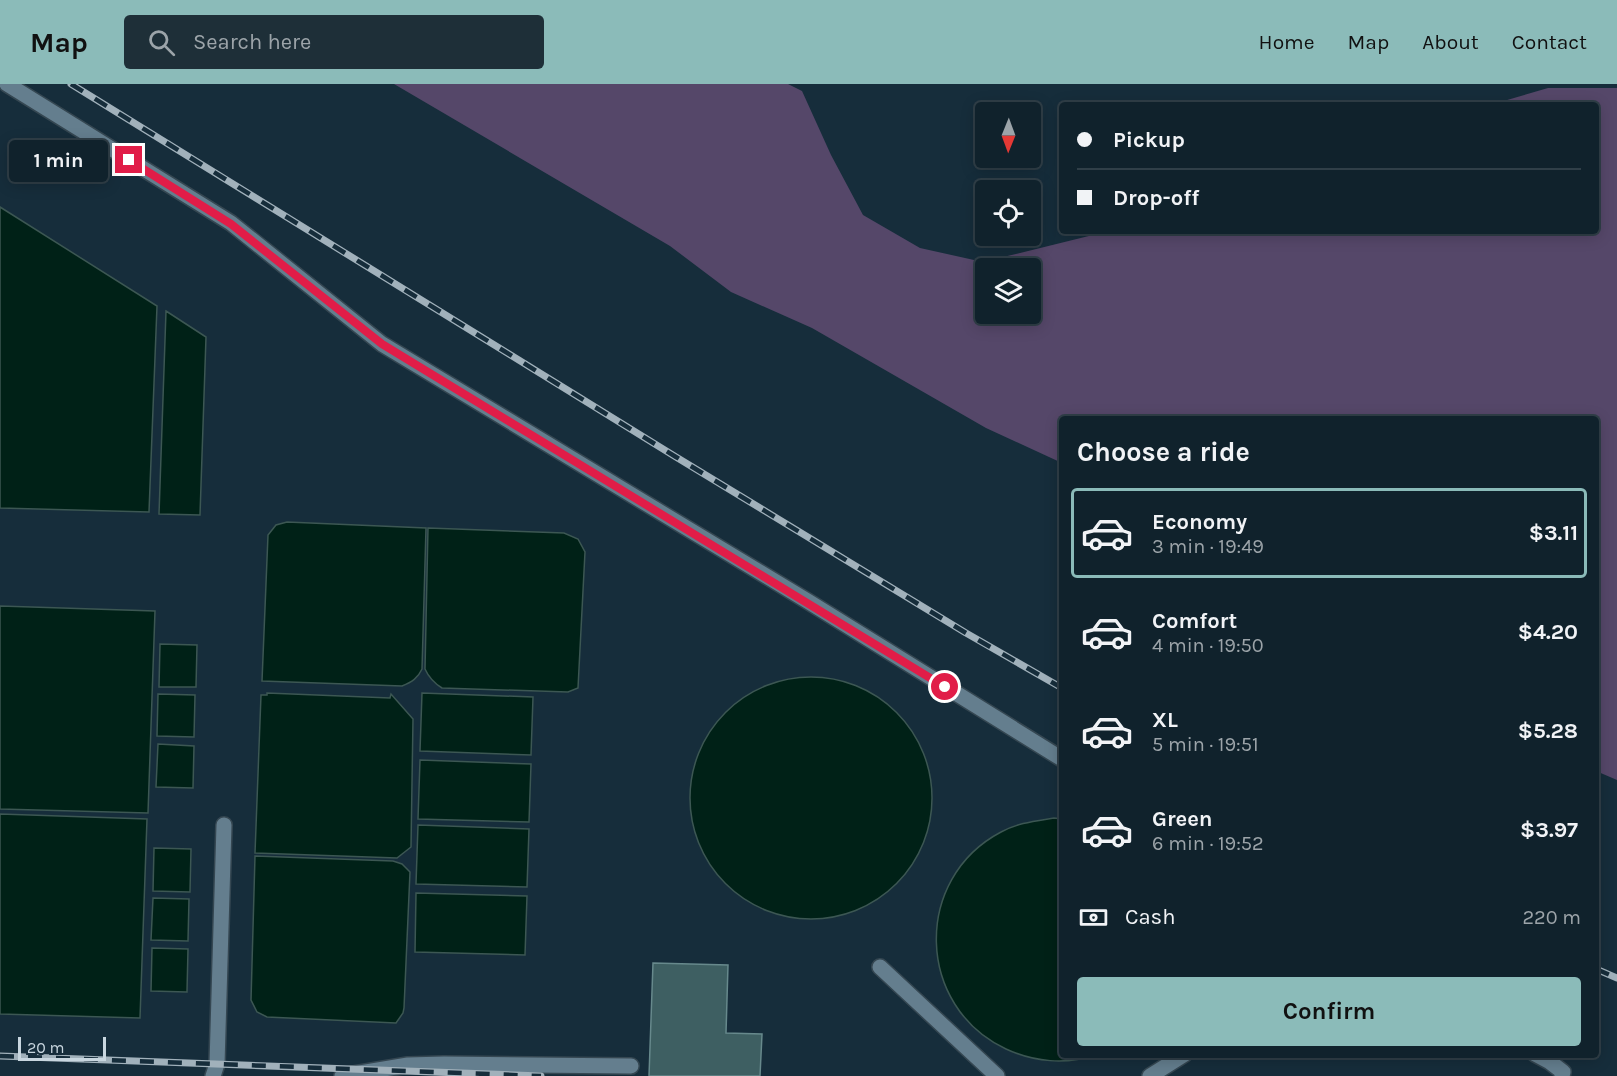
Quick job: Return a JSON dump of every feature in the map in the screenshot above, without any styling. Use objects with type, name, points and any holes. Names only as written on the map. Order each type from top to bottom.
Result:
[{"type":"lane","points":[[8,84],[231,224],[382,344],[799,596],[1059,757]]},
{"type":"lane","points":[[213,1076],[217,1064],[224,825]]},
{"type":"lane","points":[[880,967],[996,1076]]},
{"type":"lane","points":[[1150,1076],[1179,1058]]},
{"type":"lane","points":[[1542,1058],[1563,1072],[1562,1076]]},
{"type":"lane","points":[[444,1064],[476,1076]]},
{"type":"lane","points":[[342,1076],[408,1065],[631,1066]]},
{"type":"shaded area","points":[[394,84],[788,84],[802,91],[831,155],[863,215],[920,248],[975,260],[975,324],[1041,324],[1041,258],[999,258],[1097,234],[1599,234],[1599,102],[1500,102],[1548,88],[1617,88],[1617,780],[1599,772],[1599,416],[1059,416],[1059,462],[986,428],[812,328],[731,292],[670,246]]},
{"type":"shaded area","points":[[0,207],[157,306],[149,512],[0,508]]},
{"type":"shaded area","points":[[166,311],[206,337],[200,515],[159,514]]},
{"type":"shaded area","points":[[287,522],[426,528],[422,669],[419,675],[402,686],[262,681],[268,535],[276,525]]},
{"type":"shaded area","points":[[428,528],[564,533],[578,539],[585,552],[578,688],[568,692],[442,688],[432,680],[425,669]]},
{"type":"shaded area","points":[[0,606],[155,611],[148,813],[0,809]]},
{"type":"shaded area","points":[[160,644],[197,645],[196,687],[159,687]]},
{"type":"shaded area","points":[[799,677],[823,677],[846,682],[868,691],[897,712],[912,731],[923,752],[930,774],[932,798],[930,822],[923,844],[912,865],[897,884],[868,905],[846,914],[823,919],[799,919],[776,914],[754,905],[734,892],[717,875],[704,855],[695,833],[690,810],[690,786],[695,763],[704,741],[717,721],[734,704],[754,691],[776,682]]},
{"type":"shaded area","points":[[267,693],[390,698],[391,694],[413,719],[411,847],[397,858],[255,853],[261,695],[267,695]]},
{"type":"shaded area","points":[[422,693],[533,697],[531,755],[420,751]]},
{"type":"shaded area","points":[[158,694],[195,695],[194,737],[157,736]]},
{"type":"shaded area","points":[[158,744],[194,746],[193,788],[156,787]]},
{"type":"shaded area","points":[[420,760],[531,764],[529,822],[418,819]]},
{"type":"shaded area","points":[[0,814],[147,819],[140,1018],[0,1014]]},
{"type":"shaded area","points":[[1059,819],[1059,1058],[1084,1058],[1050,1061],[1028,1057],[1006,1049],[976,1030],[955,1004],[941,974],[936,942],[940,910],[952,880],[972,853],[1001,832],[1027,823]]},
{"type":"shaded area","points":[[418,825],[529,829],[527,887],[416,884]]},
{"type":"shaded area","points":[[154,848],[191,849],[190,892],[153,891]]},
{"type":"shaded area","points":[[255,856],[393,861],[402,864],[410,872],[404,1008],[396,1023],[267,1017],[257,1012],[251,1000]]},
{"type":"shaded area","points":[[416,893],[527,896],[525,955],[415,952]]},
{"type":"shaded area","points":[[153,898],[189,899],[188,941],[151,940]]},
{"type":"shaded area","points":[[152,948],[188,949],[187,992],[151,991]]},
{"type":"building","points":[[653,963],[728,965],[726,1033],[762,1034],[760,1076],[649,1076]]},
{"type":"railway","points":[[71,84],[676,457],[966,633],[1059,686]]},
{"type":"railway","points":[[1599,970],[1617,978]]},
{"type":"railway","points":[[0,1056],[541,1076]]},
{"type":"route","points":[[129,160],[231,224],[382,344],[809,602],[945,687]]}]
